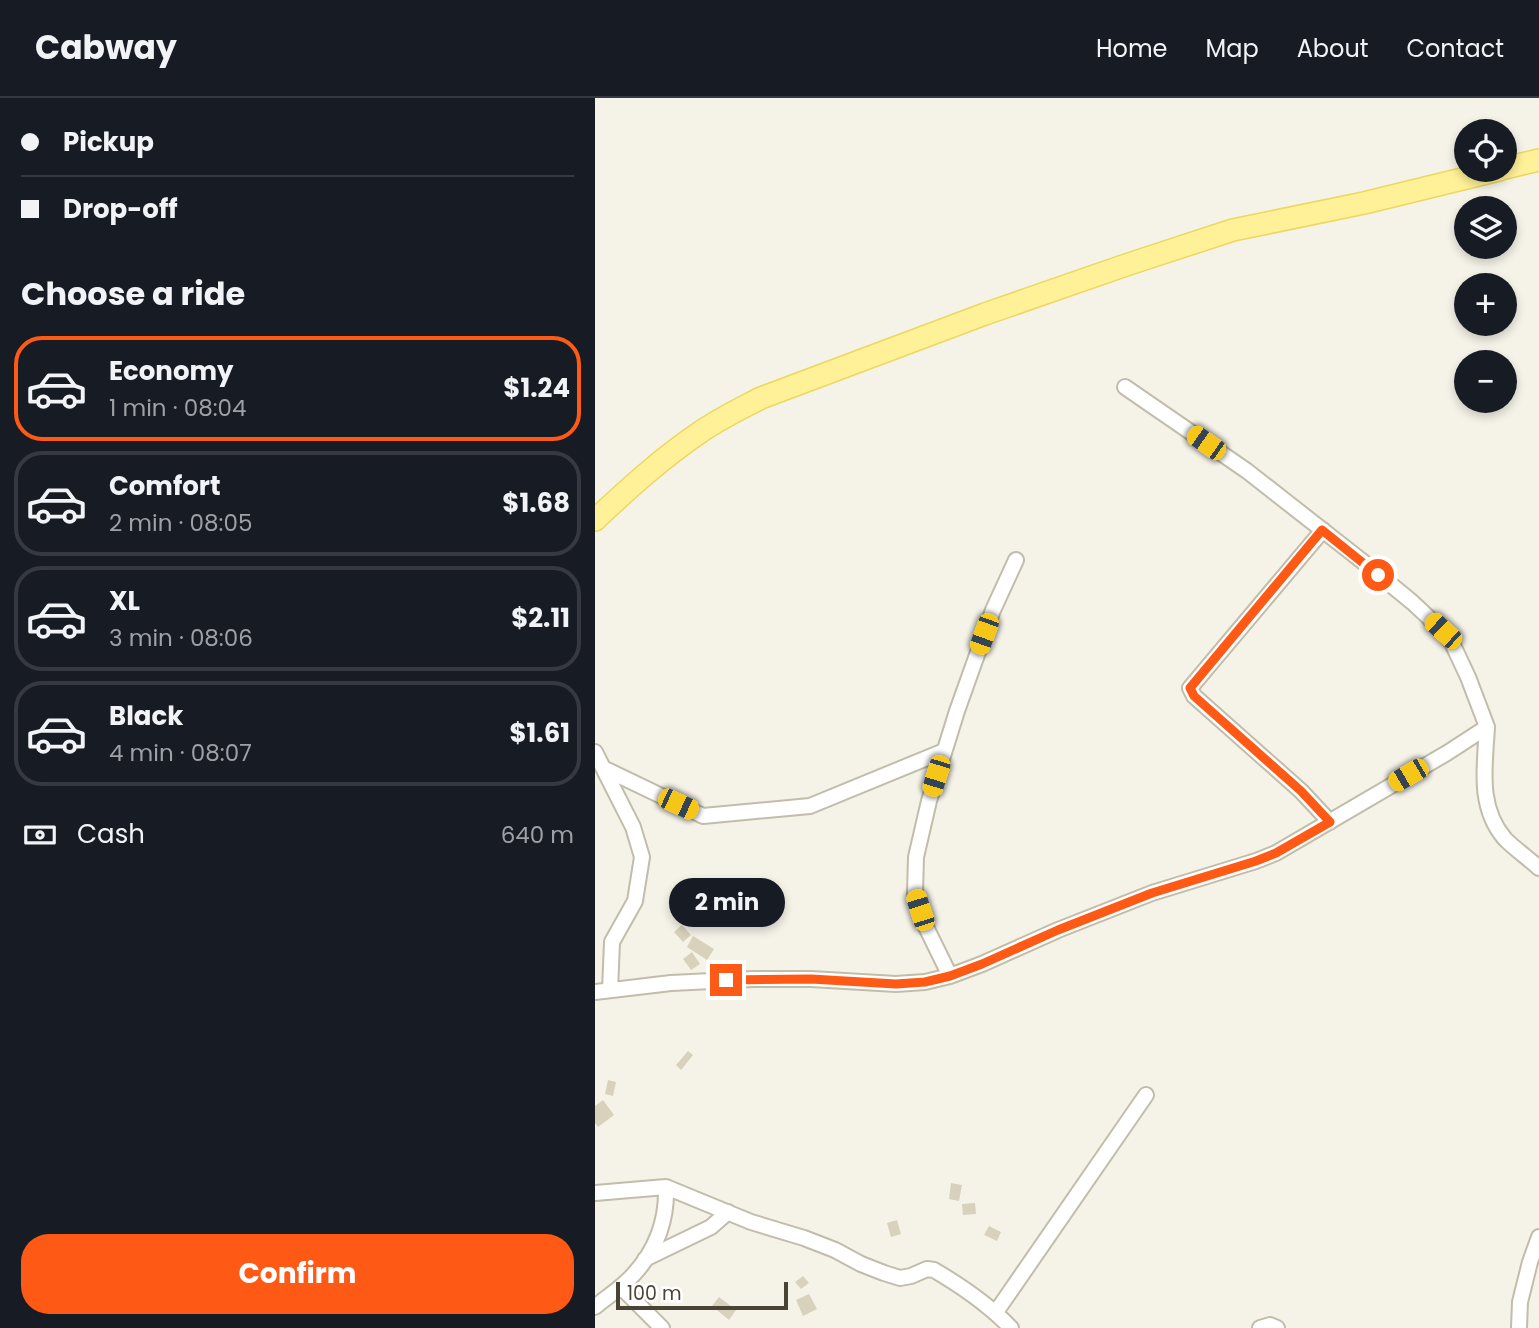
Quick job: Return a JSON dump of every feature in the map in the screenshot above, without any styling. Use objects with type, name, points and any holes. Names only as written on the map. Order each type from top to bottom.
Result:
[{"type":"main road","points":[[1517,165],[1539,160]]},
{"type":"main road","points":[[595,520],[699,433],[761,398],[985,314],[1233,230],[1454,181]]},
{"type":"street","points":[[1125,387],[1247,471],[1412,602],[1443,631],[1460,659],[1487,727],[1483,778],[1486,801],[1495,824],[1506,839],[1539,868]]},
{"type":"street","points":[[1322,530],[1193,683],[1190,691],[1301,791],[1330,822]]},
{"type":"street","points":[[950,976],[926,927],[915,893],[916,857],[944,751],[993,610],[1016,560]]},
{"type":"street","points":[[595,752],[633,827],[642,857],[635,901],[612,942],[602,991],[740,979],[811,979],[896,984],[925,982],[950,976],[1152,893],[1276,853],[1487,727]]},
{"type":"street","points":[[603,768],[703,816],[810,806],[944,751]]},
{"type":"street","points":[[996,1312],[1146,1094]]},
{"type":"street","points":[[595,1193],[666,1187],[751,1222],[835,1250],[861,1264],[900,1278],[927,1269],[935,1270],[996,1312],[1011,1328]]},
{"type":"street","points":[[595,1307],[621,1287],[645,1259],[665,1218],[666,1187]]},
{"type":"street","points":[[645,1259],[711,1227],[728,1212]]},
{"type":"street","points":[[1519,1328],[1520,1302],[1539,1237]]},
{"type":"street","points":[[621,1287],[662,1328]]},
{"type":"street","points":[[1260,1328],[1270,1325],[1277,1328]]},
{"type":"building","points":[[749,905],[754,915],[744,919],[740,909]]},
{"type":"building","points":[[682,925],[691,935],[683,942],[674,932]]},
{"type":"building","points":[[693,936],[714,949],[707,960],[687,947]]},
{"type":"building","points":[[692,952],[700,964],[691,970],[683,959]]},
{"type":"building","points":[[688,1051],[693,1055],[681,1070],[676,1065]]},
{"type":"building","points":[[608,1080],[616,1082],[613,1096],[605,1094]]},
{"type":"building","points":[[603,1100],[614,1115],[598,1127],[595,1123],[595,1106]]},
{"type":"building","points":[[951,1183],[962,1185],[959,1201],[949,1199]]},
{"type":"building","points":[[975,1203],[976,1214],[963,1215],[962,1204]]},
{"type":"building","points":[[897,1220],[901,1234],[891,1237],[887,1223]]},
{"type":"building","points":[[989,1226],[1001,1232],[997,1241],[984,1235]]},
{"type":"building","points":[[803,1276],[809,1283],[801,1289],[795,1282]]},
{"type":"building","points":[[809,1294],[817,1309],[803,1316],[796,1300]]},
{"type":"building","points":[[719,1297],[736,1310],[729,1320],[712,1306]]},
{"type":"route","points":[[726,980],[811,979],[896,984],[925,982],[950,976],[1152,893],[1276,853],[1330,822],[1301,791],[1194,696],[1190,688],[1322,530],[1378,575]]}]
